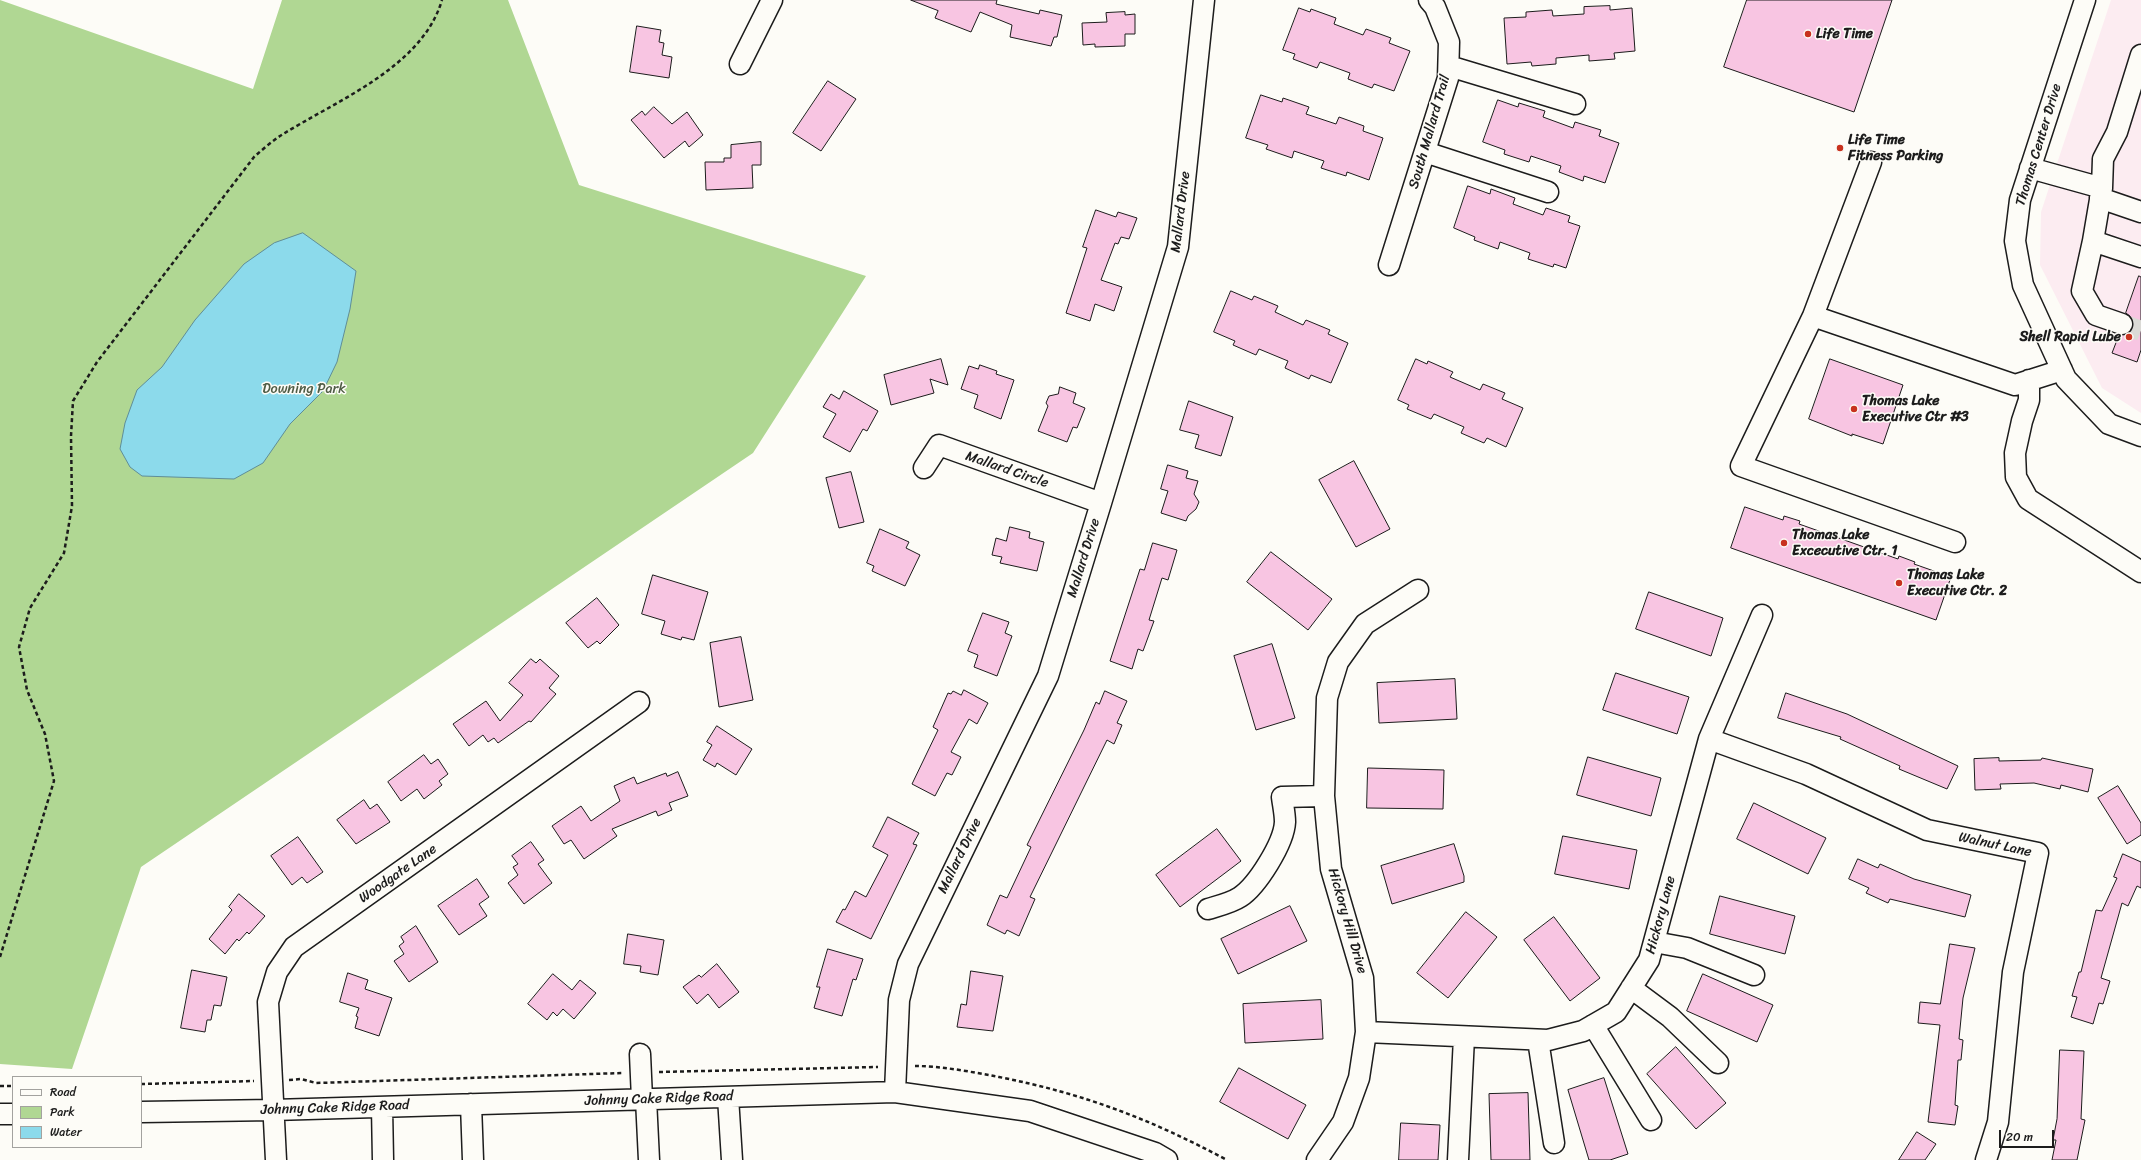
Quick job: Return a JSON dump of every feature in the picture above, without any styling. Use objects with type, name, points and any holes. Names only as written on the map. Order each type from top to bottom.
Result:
[{"type":"street","points":[[740,64],[772,0]]},
{"type":"street","name":"Mallard Drive","points":[[896,1092],[899,1000],[908,964],[1048,676],[1178,247],[1204,0]]},
{"type":"street","name":"South Mallard Trail","points":[[1389,265],[1448,78],[1449,42],[1435,7],[1429,0]]},
{"type":"street","name":"Thomas Center Drive","points":[[2085,0],[2020,200],[2015,241],[2023,284],[2066,379],[2109,424],[2141,436]]},
{"type":"street","points":[[2122,324],[2096,315],[2082,291],[2093,241],[2101,193],[2103,159],[2117,132],[2141,55]]},
{"type":"street","points":[[1449,66],[1575,104]]},
{"type":"street","points":[[1425,152],[1548,192]]},
{"type":"street","points":[[1871,162],[1813,316],[1741,466],[1955,542]]},
{"type":"street","points":[[2030,168],[2101,193],[2141,212]]},
{"type":"street","points":[[2093,241],[2141,257]]},
{"type":"street","points":[[1813,316],[2015,385],[2062,370]]},
{"type":"street","points":[[2030,380],[2029,400],[2022,421],[2015,453],[2016,477],[2028,499],[2141,572]]},
{"type":"street","name":"Mallard Circle","points":[[924,468],[939,445],[1101,503]]},
{"type":"street","name":"Hickory Hill Drive","points":[[1317,1160],[1343,1122],[1359,1078],[1366,1032],[1363,978],[1331,869],[1324,796],[1327,698],[1338,662],[1366,624],[1418,590]]},
{"type":"street","name":"Hickory Lane","points":[[1366,1032],[1548,1040],[1583,1031],[1616,1012],[1649,960],[1709,739],[1762,615]]},
{"type":"street","name":"Woodgate Lane","points":[[276,1160],[268,1002],[277,972],[294,948],[639,702]]},
{"type":"street","name":"Walnut Lane","points":[[1709,739],[1806,774],[1927,830],[2038,853],[2013,972],[1998,1122],[1986,1160]]},
{"type":"street","points":[[1208,909],[1238,899],[1249,891],[1262,872],[1280,840],[1285,823],[1282,797],[1324,796]]},
{"type":"street","points":[[1654,942],[1687,948],[1754,975]]},
{"type":"street","points":[[1631,988],[1670,1017],[1718,1063]]},
{"type":"street","points":[[1594,1025],[1651,1120]]},
{"type":"street","points":[[1458,1160],[1464,1037]]},
{"type":"street","points":[[1538,1040],[1554,1143]]},
{"type":"street","points":[[640,1054],[649,1160]]},
{"type":"street","name":"Johnny Cake Ridge Road","points":[[142,1112],[273,1110],[896,1092],[1030,1111],[1158,1158]]},
{"type":"street","points":[[728,1097],[732,1160]]},
{"type":"street","points":[[471,1104],[472,1160]]},
{"type":"street","points":[[382,1107],[383,1160]]},
{"type":"street","points":[[0,1114],[12,1114]]},
{"type":"path","points":[[0,957],[54,781],[45,734],[27,690],[19,647],[30,608],[64,553],[72,506],[72,401],[97,362],[254,156],[280,137],[376,80],[424,36],[442,0]]},
{"type":"path","points":[[0,1086],[12,1086]]},
{"type":"shaded area","points":[[2111,0],[2141,0],[2141,413],[2102,388],[2040,265],[2041,212]]},
{"type":"green space","name":"Downing Park","points":[[0,0],[253,89],[282,0],[508,0],[579,185],[866,276],[753,453],[141,867],[72,1069],[0,1064]]},
{"type":"water","points":[[303,233],[356,271],[350,309],[337,362],[323,391],[290,424],[263,463],[234,479],[142,476],[130,467],[120,449],[125,423],[137,390],[162,367],[195,320],[244,264],[274,243]]},
{"type":"building","points":[[911,0],[997,0],[996,4],[1039,14],[1040,10],[1062,15],[1057,37],[1054,37],[1051,46],[1010,37],[1012,25],[980,12],[971,32],[935,18],[938,11]]},
{"type":"building","name":"Life Time","points":[[1747,0],[1892,0],[1854,112],[1724,67]]},
{"type":"building","points":[[1610,6],[1610,10],[1632,8],[1635,51],[1614,53],[1615,59],[1589,61],[1589,55],[1556,58],[1556,64],[1532,66],[1531,62],[1507,64],[1504,18],[1526,17],[1526,12],[1552,10],[1553,16],[1584,14],[1584,7]]},
{"type":"building","points":[[1299,8],[1310,12],[1311,9],[1336,18],[1334,24],[1363,35],[1366,29],[1391,38],[1389,43],[1410,51],[1394,91],[1374,84],[1372,88],[1348,79],[1350,73],[1320,62],[1317,68],[1293,59],[1295,54],[1283,50]]},
{"type":"building","points":[[1125,12],[1125,15],[1135,14],[1135,34],[1125,34],[1125,46],[1095,47],[1095,44],[1083,45],[1082,23],[1107,22],[1106,13]]},
{"type":"building","points":[[637,26],[661,30],[659,42],[664,43],[662,55],[672,57],[669,78],[630,72]]},
{"type":"building","points":[[828,81],[856,99],[821,151],[793,133]]},
{"type":"building","points":[[1261,95],[1282,102],[1283,98],[1309,107],[1306,114],[1336,124],[1339,117],[1364,126],[1363,131],[1383,138],[1369,180],[1347,172],[1346,176],[1321,168],[1324,161],[1294,151],[1292,158],[1266,149],[1268,145],[1246,138]]},
{"type":"building","points":[[1498,100],[1518,107],[1519,103],[1545,111],[1543,117],[1573,128],[1575,122],[1601,130],[1599,136],[1619,143],[1605,183],[1584,176],[1583,181],[1559,172],[1561,166],[1531,156],[1529,162],[1504,154],[1505,150],[1483,142]]},
{"type":"building","points":[[654,107],[672,124],[687,112],[703,135],[689,147],[685,141],[664,158],[631,120],[642,111],[645,115]]},
{"type":"building","points":[[761,142],[761,165],[752,165],[753,188],[706,190],[705,162],[724,162],[724,158],[731,158],[731,145]]},
{"type":"building","points":[[1468,186],[1490,194],[1491,189],[1515,198],[1513,204],[1543,215],[1546,208],[1570,216],[1568,222],[1580,226],[1566,268],[1554,264],[1553,267],[1528,259],[1530,253],[1500,242],[1498,249],[1474,240],[1475,237],[1454,228]]},
{"type":"building","points":[[1096,210],[1116,217],[1118,212],[1137,218],[1129,239],[1121,237],[1118,244],[1115,243],[1101,280],[1122,287],[1114,311],[1095,304],[1090,321],[1066,313],[1087,248],[1083,247]]},
{"type":"building","name":"Shell Rapid Lube","points":[[2139,276],[2141,277],[2141,350],[2137,362],[2112,353],[2119,335],[2129,333],[2133,327],[2131,317],[2126,313]]},
{"type":"building","points":[[1231,291],[1252,300],[1254,296],[1278,306],[1275,312],[1303,325],[1306,320],[1330,330],[1328,334],[1348,343],[1331,383],[1311,375],[1309,379],[1285,368],[1288,361],[1259,349],[1256,355],[1233,345],[1235,341],[1214,332]]},
{"type":"building","points":[[941,359],[948,385],[930,379],[934,393],[891,405],[884,375]]},
{"type":"building","points":[[1416,359],[1427,364],[1428,361],[1453,372],[1450,377],[1480,390],[1483,384],[1505,393],[1502,399],[1523,408],[1506,447],[1487,438],[1484,443],[1461,433],[1464,427],[1434,414],[1431,419],[1407,409],[1409,405],[1398,400]]},
{"type":"building","name":"Thomas Lake Executive Ctr #3","points":[[1830,359],[1903,385],[1883,444],[1852,434],[1852,436],[1809,419]]},
{"type":"building","points":[[980,365],[997,371],[996,374],[1014,380],[1001,419],[974,408],[978,395],[961,389],[969,366],[978,369]]},
{"type":"building","points":[[1060,387],[1076,393],[1073,403],[1085,408],[1077,428],[1073,427],[1067,442],[1038,431],[1048,406],[1046,403],[1049,396],[1058,394]]},
{"type":"building","points":[[844,391],[878,411],[867,431],[863,429],[850,452],[823,437],[836,414],[823,407],[831,394],[839,399]]},
{"type":"building","points":[[1189,401],[1233,417],[1221,456],[1195,448],[1199,435],[1180,430]]},
{"type":"building","points":[[1354,461],[1390,529],[1356,547],[1319,480]]},
{"type":"building","points":[[1168,465],[1188,471],[1186,478],[1198,481],[1194,494],[1199,502],[1196,509],[1188,516],[1186,521],[1161,513],[1168,491],[1161,489]]},
{"type":"building","points":[[851,472],[864,522],[839,528],[826,478]]},
{"type":"building","points":[[1745,507],[1783,520],[1784,516],[1800,521],[1799,524],[1898,559],[1899,556],[1915,562],[1914,564],[1951,577],[1936,620],[1731,548]]},
{"type":"building","points":[[1010,527],[1030,532],[1029,538],[1044,542],[1037,571],[1000,563],[1002,557],[992,555],[996,538],[1006,541]]},
{"type":"building","points":[[880,529],[909,542],[906,548],[920,555],[905,586],[872,571],[874,566],[867,563]]},
{"type":"building","points":[[1153,543],[1177,550],[1168,580],[1162,578],[1149,620],[1154,621],[1143,651],[1138,649],[1132,669],[1110,661],[1140,569],[1144,570]]},
{"type":"building","points":[[1271,552],[1332,599],[1308,630],[1247,582]]},
{"type":"building","points":[[653,575],[708,592],[694,640],[682,637],[681,640],[661,634],[665,621],[642,614]]},
{"type":"building","points":[[1649,592],[1723,618],[1711,656],[1636,629]]},
{"type":"building","points":[[597,598],[619,625],[600,644],[597,641],[588,648],[566,623]]},
{"type":"building","points":[[983,613],[1009,622],[1005,633],[1012,636],[997,676],[974,667],[978,655],[968,651]]},
{"type":"building","points":[[741,637],[753,700],[719,707],[710,643]]},
{"type":"building","points":[[1272,644],[1295,718],[1256,730],[1234,656]]},
{"type":"building","points":[[531,659],[536,663],[540,659],[559,676],[549,688],[556,694],[531,722],[529,721],[498,743],[494,738],[488,742],[483,735],[469,746],[453,724],[486,701],[500,721],[523,695],[509,683]]},
{"type":"building","points":[[1616,673],[1689,697],[1677,734],[1603,710]]},
{"type":"building","points":[[1455,679],[1457,719],[1379,723],[1377,683]]},
{"type":"building","points":[[964,690],[988,703],[977,724],[969,719],[951,752],[961,757],[952,775],[947,773],[935,796],[912,784],[938,730],[933,727],[948,693],[951,694],[953,691],[961,695]]},
{"type":"building","points":[[1105,691],[1127,701],[1117,723],[1122,725],[1114,744],[1107,740],[1030,897],[1035,899],[1019,936],[1007,930],[1005,934],[987,925],[1000,895],[1007,898],[1031,847],[1027,845],[1084,730],[1096,702],[1099,704]]},
{"type":"building","points":[[1786,693],[1847,714],[1958,766],[1947,789],[1899,769],[1900,766],[1840,739],[1841,737],[1778,718]]},
{"type":"building","points":[[717,726],[752,749],[736,775],[717,763],[715,767],[703,760],[712,745],[707,742]]},
{"type":"building","points":[[424,755],[431,764],[438,759],[448,774],[439,781],[442,785],[424,799],[417,789],[401,801],[388,782]]},
{"type":"building","points":[[1588,757],[1661,778],[1651,816],[1577,795]]},
{"type":"building","points":[[1999,758],[1999,761],[2041,760],[2042,758],[2093,769],[2088,792],[2061,785],[2060,789],[2034,783],[2000,784],[2001,789],[1975,790],[1974,759]]},
{"type":"building","points":[[1368,768],[1444,770],[1443,809],[1367,808]]},
{"type":"building","points":[[678,772],[688,796],[669,803],[672,810],[658,816],[656,811],[612,829],[617,836],[584,859],[571,840],[564,844],[552,826],[581,806],[591,821],[620,801],[614,786],[634,777],[637,784],[666,773],[667,776]]},
{"type":"building","points":[[2118,786],[2141,823],[2141,835],[2127,844],[2098,798]]},
{"type":"building","points":[[364,800],[370,809],[377,804],[390,822],[356,844],[337,820]]},
{"type":"building","points":[[1754,803],[1826,838],[1808,874],[1737,839]]},
{"type":"building","points":[[888,817],[919,833],[913,844],[917,845],[871,939],[836,922],[843,909],[845,910],[855,891],[866,897],[888,855],[873,847]]},
{"type":"building","points":[[1217,829],[1241,861],[1180,907],[1156,875]]},
{"type":"building","points":[[1563,836],[1637,850],[1629,889],[1555,874]]},
{"type":"building","points":[[298,837],[323,872],[307,883],[302,877],[292,885],[271,856]]},
{"type":"building","points":[[531,842],[544,860],[538,864],[552,883],[524,904],[508,883],[518,875],[513,867],[518,864],[512,856]]},
{"type":"building","points":[[1454,844],[1464,876],[1464,882],[1392,904],[1381,866]]},
{"type":"building","points":[[2123,854],[2141,862],[2141,888],[2137,886],[2128,906],[2122,903],[2101,978],[2110,981],[2103,1004],[2099,1003],[2093,1024],[2071,1017],[2077,997],[2072,996],[2079,972],[2081,972],[2096,910],[2102,911],[2117,878],[2114,877]]},
{"type":"building","points":[[1858,859],[1878,868],[1880,864],[1914,879],[1971,895],[1965,917],[1890,899],[1888,903],[1866,893],[1869,888],[1849,879]]},
{"type":"building","points":[[477,879],[489,897],[479,904],[487,916],[459,935],[438,906]]},
{"type":"building","points":[[239,894],[265,916],[249,934],[247,932],[239,941],[237,939],[225,954],[209,939],[232,910],[229,907]]},
{"type":"building","points":[[1720,896],[1795,916],[1785,954],[1710,934]]},
{"type":"building","points":[[1290,906],[1307,941],[1238,974],[1221,939]]},
{"type":"building","points":[[1466,912],[1497,937],[1448,998],[1417,973]]},
{"type":"building","points":[[1554,917],[1600,978],[1570,1001],[1524,940]]},
{"type":"building","points":[[416,926],[438,962],[409,982],[394,961],[404,954],[399,946],[404,942],[401,937]]},
{"type":"building","points":[[628,934],[664,940],[658,975],[640,972],[641,966],[624,964]]},
{"type":"building","points":[[1950,944],[1975,948],[1963,998],[1959,1039],[1963,1040],[1961,1060],[1958,1060],[1955,1105],[1958,1106],[1955,1125],[1928,1122],[1940,1025],[1918,1023],[1920,1002],[1940,1004]]},
{"type":"building","points":[[828,949],[863,959],[856,980],[853,979],[842,1016],[814,1008],[820,987],[817,987]]},
{"type":"building","points":[[717,964],[739,992],[719,1008],[708,994],[697,1004],[683,987],[699,975],[701,977]]},
{"type":"building","points":[[192,970],[227,977],[221,1006],[214,1005],[211,1020],[207,1020],[205,1032],[181,1028]]},
{"type":"building","points":[[971,971],[1003,976],[993,1031],[957,1027],[961,1004],[966,1005]]},
{"type":"building","points":[[348,973],[368,980],[365,989],[392,998],[379,1036],[355,1028],[358,1017],[356,1016],[359,1008],[340,1002]]},
{"type":"building","points":[[553,974],[572,990],[580,980],[596,993],[574,1019],[563,1009],[557,1016],[553,1012],[547,1020],[528,1004]]},
{"type":"building","points":[[1703,974],[1773,1005],[1757,1042],[1687,1011]]},
{"type":"building","points":[[1321,1000],[1323,1039],[1245,1043],[1243,1004]]},
{"type":"building","points":[[1676,1047],[1726,1103],[1696,1129],[1647,1074]]},
{"type":"building","points":[[2060,1050],[2084,1051],[2081,1119],[2085,1120],[2077,1160],[2052,1160],[2056,1140],[2053,1140],[2057,1119]]},
{"type":"building","points":[[1239,1068],[1306,1105],[1288,1139],[1220,1102]]},
{"type":"building","points":[[1604,1078],[1628,1154],[1610,1160],[1589,1160],[1568,1090]]},
{"type":"building","points":[[1528,1093],[1530,1160],[1491,1160],[1489,1094]]},
{"type":"building","points":[[1401,1123],[1440,1125],[1438,1160],[1399,1160]]},
{"type":"building","points":[[1917,1132],[1936,1144],[1925,1160],[1899,1160]]},
{"type":"tunnel","points":[[2122,324],[2141,331]]},
{"type":"place","name":"Life Time","points":[[1808,34]]},
{"type":"place","name":"Life Time Fitness Parking","points":[[1840,148]]},
{"type":"place","name":"Shell Rapid Lube","points":[[2129,337]]},
{"type":"place","name":"Thomas Lake Executive Ctr #3","points":[[1854,409]]},
{"type":"place","name":"Thomas Lake Excecutive Ctr. 1","points":[[1784,543]]},
{"type":"place","name":"Thomas Lake Executive Ctr. 2","points":[[1899,583]]}]
